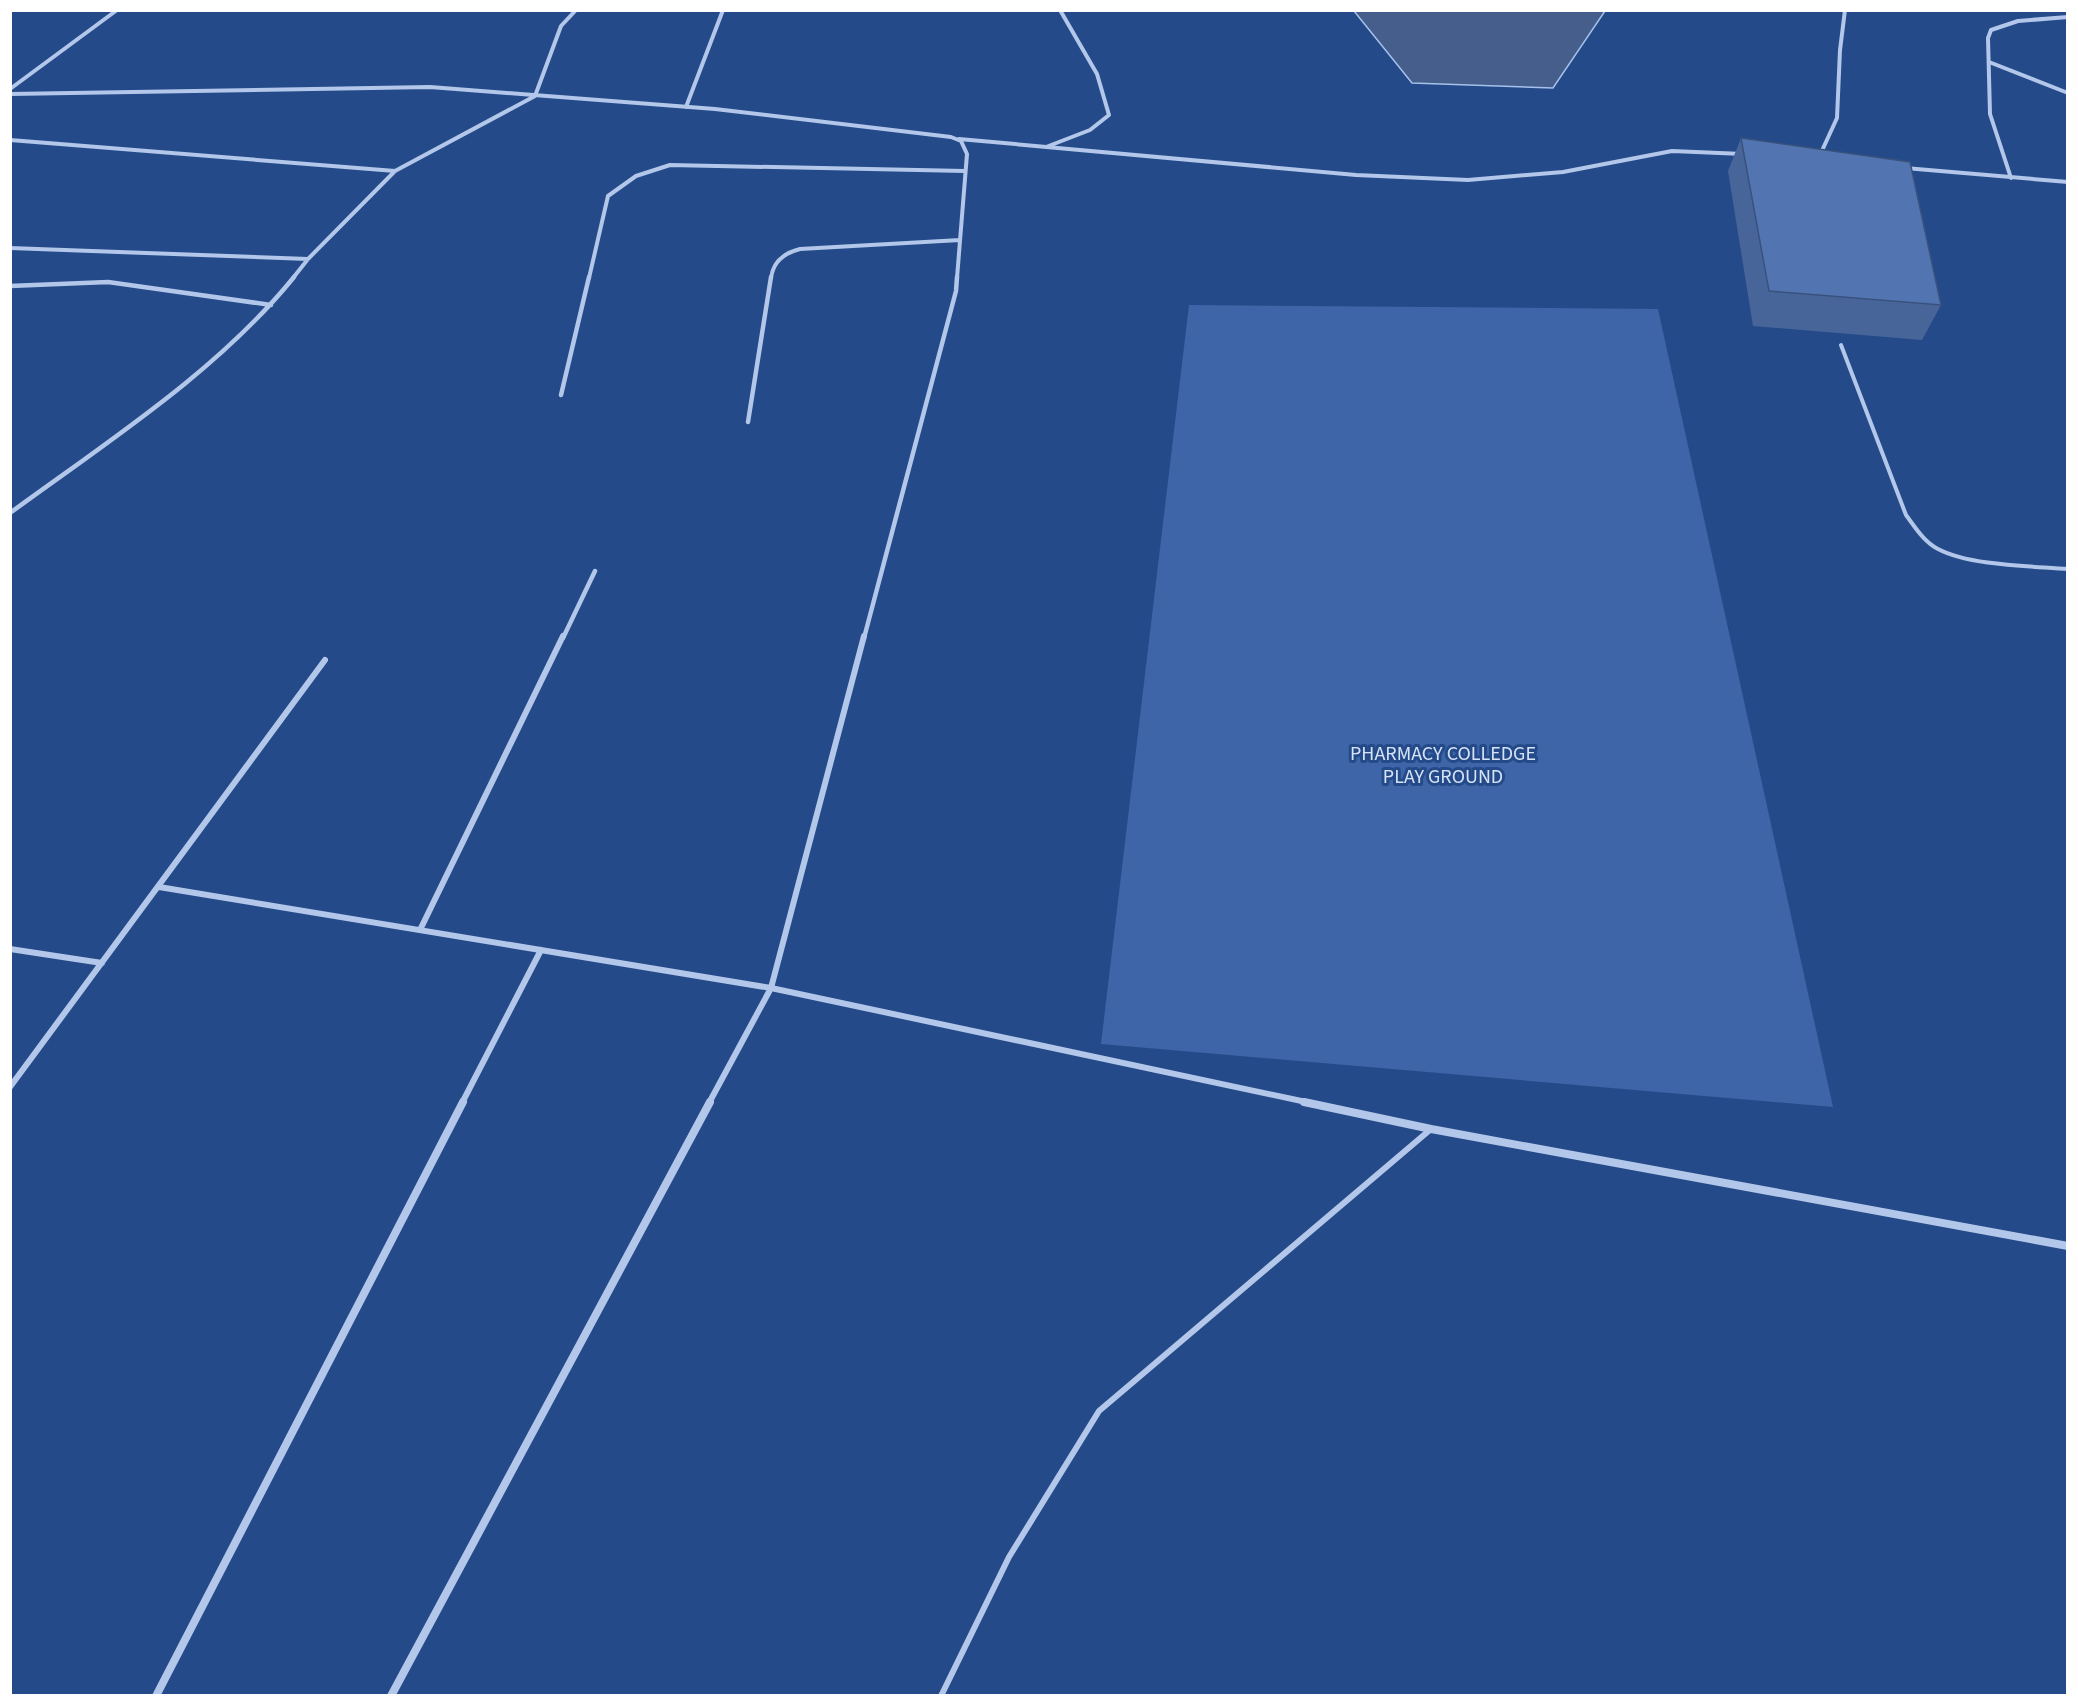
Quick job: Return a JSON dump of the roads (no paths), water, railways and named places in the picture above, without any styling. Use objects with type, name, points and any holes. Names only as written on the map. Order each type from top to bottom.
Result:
[{"type":"street","points":[[10,89],[117,10]]},
{"type":"street","points":[[10,513],[201,369],[271,305],[308,259],[395,171],[535,96],[561,26],[576,10]]},
{"type":"street","points":[[686,107],[723,10]]},
{"type":"street","points":[[1045,147],[1099,126],[1107,120],[1109,115],[1096,74],[1078,36],[1060,10]]},
{"type":"street","points":[[1817,161],[1837,118],[1840,50],[1845,10]]},
{"type":"street","points":[[2011,178],[1990,114],[1988,38],[1991,30],[2018,21],[2067,17]]},
{"type":"street","points":[[1989,62],[2067,93]]},
{"type":"street","points":[[10,94],[410,86],[686,107],[941,135],[959,139],[1356,175],[1468,180],[1563,172],[1672,151],[1749,155]]},
{"type":"street","points":[[391,1695],[771,988],[956,291],[967,154],[965,144],[959,139]]},
{"type":"street","points":[[10,140],[395,171]]},
{"type":"street","points":[[561,395],[608,196],[620,184],[638,173],[670,165],[965,171]]},
{"type":"street","points":[[1897,168],[2067,182]]},
{"type":"street","points":[[748,422],[772,268],[780,256],[794,250],[813,247],[960,240]]},
{"type":"street","points":[[10,248],[308,259]]},
{"type":"street","points":[[10,286],[108,282],[271,305]]},
{"type":"street","points":[[10,505],[17,508]]},
{"type":"street","points":[[420,930],[595,571]]},
{"type":"street","points":[[10,1087],[325,660]]},
{"type":"street","points":[[159,887],[771,988],[1431,1130],[2067,1246]]},
{"type":"street","points":[[10,949],[102,963]]},
{"type":"street","points":[[156,1695],[541,950]]},
{"type":"lane","points":[[1841,345],[1906,515],[1922,536],[1939,550],[1964,556],[2067,569]]},
{"type":"lane","points":[[942,1695],[947,1680],[1009,1557],[1099,1410],[1431,1130]]},
{"type":"park label","name":"PHARMACY COLLEDGE PLAY GROUND","points":[[1443,764]]}]
